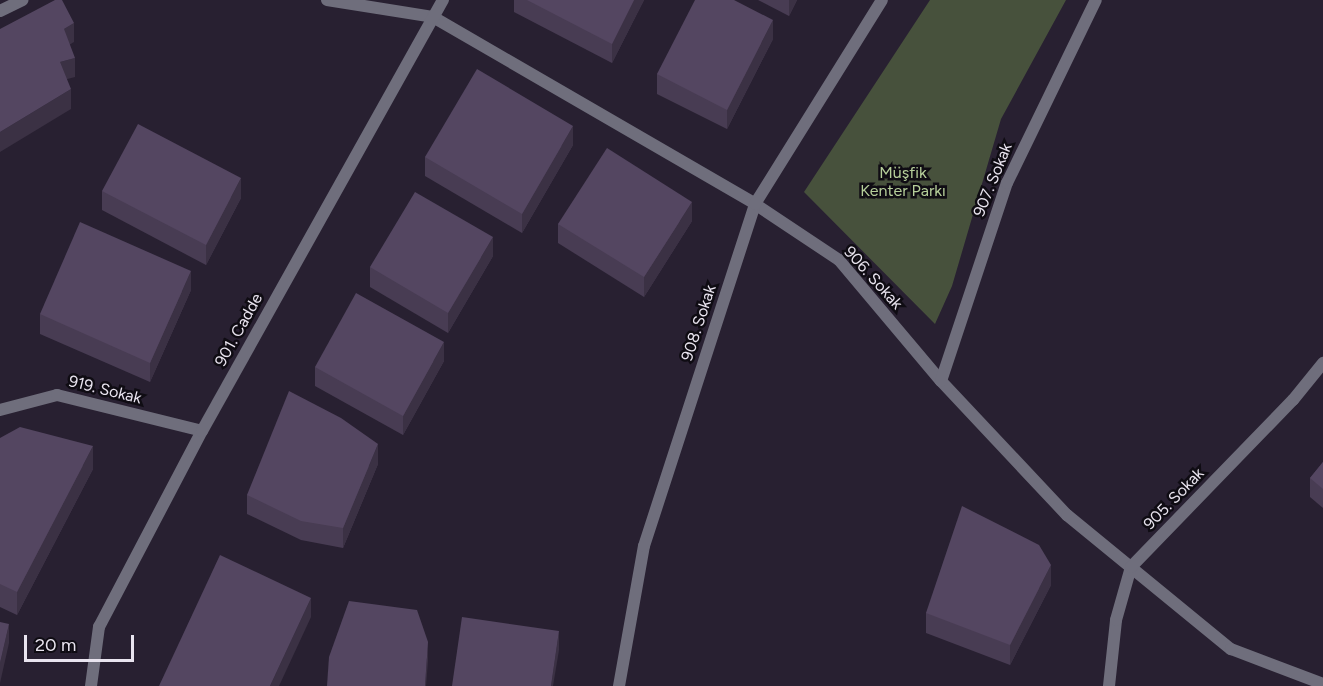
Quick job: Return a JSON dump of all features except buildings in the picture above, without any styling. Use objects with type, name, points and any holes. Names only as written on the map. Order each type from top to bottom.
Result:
[{"type":"street","points":[[0,11],[23,0]]},
{"type":"street","name":"906. Sokak","points":[[327,0],[433,17],[755,204],[839,260],[941,381],[1067,514],[1231,649],[1323,684]]},
{"type":"street","name":"901. Cadde","points":[[91,686],[99,627],[202,431],[442,0]]},
{"type":"street","name":"908. Sokak","points":[[618,686],[644,546],[755,204],[882,0]]},
{"type":"street","name":"907. Sokak","points":[[941,381],[1007,183],[1096,0]]},
{"type":"street","name":"905. Sokak","points":[[1110,686],[1116,620],[1131,567],[1293,400],[1323,363]]},
{"type":"street","name":"919. Sokak","points":[[0,410],[57,395],[202,431]]},
{"type":"green space","name":"Müşfik Kenter Parkı","points":[[930,0],[1066,0],[1001,119],[952,286],[935,324],[804,192]]}]
